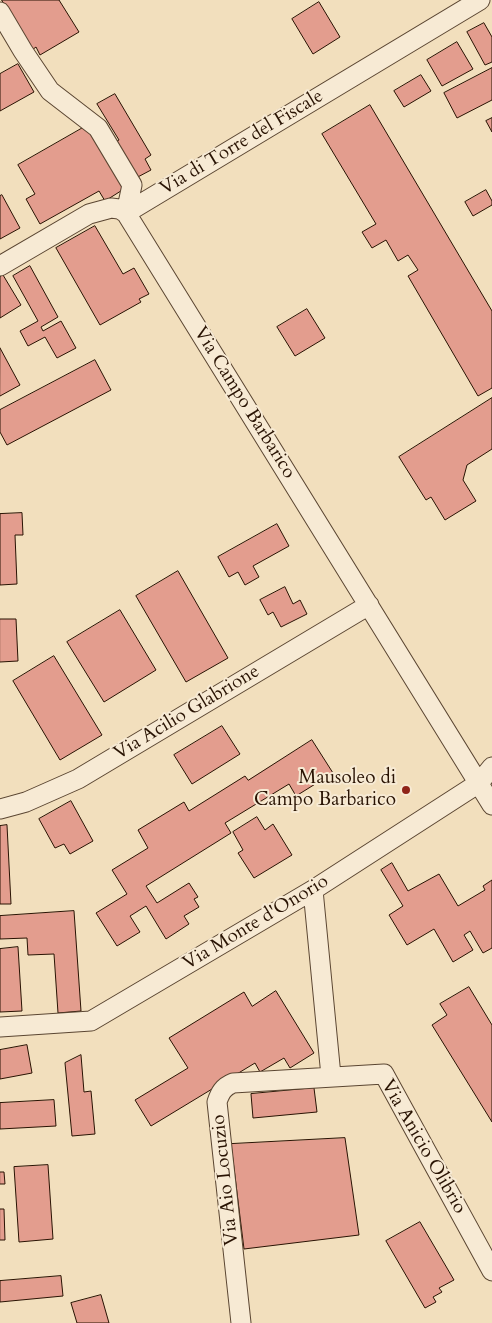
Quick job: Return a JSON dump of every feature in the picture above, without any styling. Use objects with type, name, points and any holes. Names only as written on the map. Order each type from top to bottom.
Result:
[{"type":"street","name":"Via di Torre del Fiscale","points":[[126,213],[480,0]]},
{"type":"street","points":[[0,12],[50,91],[98,128],[132,185],[126,213],[119,209],[111,208],[89,214],[0,266]]},
{"type":"street","name":"Via Campo Barbarico","points":[[126,213],[492,805]]},
{"type":"street","name":"Via Acilio Glabrione","points":[[0,809],[26,802],[78,779],[369,605]]},
{"type":"street","name":"Via Monte d'Onorio","points":[[0,1027],[91,1021],[313,890],[479,783],[492,767]]},
{"type":"street","points":[[313,890],[331,1076]]},
{"type":"street","name":"Via Anicio Olibrio","points":[[331,1076],[384,1074],[492,1271]]},
{"type":"street","name":"Via Aio Locuzio","points":[[241,1323],[218,1106],[219,1095],[226,1086],[233,1083],[331,1076]]},
{"type":"building","points":[[2,0],[59,0],[79,32],[40,55],[36,47],[32,50]]},
{"type":"building","points":[[319,2],[340,37],[313,54],[292,19]]},
{"type":"building","points":[[484,23],[492,37],[492,62],[485,65],[467,32]]},
{"type":"building","points":[[457,42],[473,69],[442,86],[427,60]]},
{"type":"building","points":[[18,64],[34,92],[0,111],[0,74]]},
{"type":"building","points":[[492,68],[492,100],[457,118],[444,93]]},
{"type":"building","points":[[421,75],[431,91],[404,107],[394,91]]},
{"type":"building","points":[[115,94],[151,155],[145,159],[151,170],[134,179],[113,143],[119,140],[97,104]]},
{"type":"building","points":[[370,105],[492,311],[492,388],[478,396],[408,276],[418,270],[408,255],[398,261],[386,240],[372,248],[362,232],[376,224],[322,134]]},
{"type":"building","points":[[492,118],[492,132],[486,121]]},
{"type":"building","points":[[88,125],[124,189],[105,201],[99,191],[40,224],[26,199],[35,194],[18,165]]},
{"type":"building","points":[[486,190],[492,205],[473,216],[465,202]]},
{"type":"building","points":[[2,195],[20,228],[0,239],[0,196]]},
{"type":"building","points":[[95,226],[123,274],[134,268],[149,294],[139,299],[141,302],[100,325],[56,248]]},
{"type":"building","points":[[30,266],[58,317],[41,327],[43,331],[61,321],[76,348],[57,358],[45,337],[28,346],[20,331],[38,321],[13,276]]},
{"type":"building","points":[[3,275],[21,305],[0,318],[0,277]]},
{"type":"building","points":[[307,309],[325,338],[295,356],[277,327]]},
{"type":"building","points":[[0,348],[20,385],[0,396]]},
{"type":"building","points":[[95,360],[111,390],[7,445],[0,432],[0,410]]},
{"type":"building","points":[[492,398],[492,449],[467,465],[463,480],[476,501],[445,520],[431,497],[426,500],[399,457]]},
{"type":"building","points":[[22,513],[23,535],[15,535],[17,584],[0,585],[0,514]]},
{"type":"building","points":[[277,524],[289,546],[253,566],[259,577],[245,585],[238,572],[229,577],[218,557]]},
{"type":"building","points":[[178,571],[228,658],[186,682],[136,596]]},
{"type":"building","points":[[285,587],[293,604],[300,600],[307,614],[281,627],[273,612],[268,615],[260,600]]},
{"type":"building","points":[[120,610],[156,670],[104,702],[67,642]]},
{"type":"building","points":[[0,619],[16,619],[18,661],[0,662]]},
{"type":"building","points":[[54,656],[102,735],[60,760],[13,681]]},
{"type":"building","points":[[222,726],[240,754],[192,784],[174,755]]},
{"type":"building","points":[[312,740],[333,773],[296,796],[289,784],[225,823],[231,833],[146,886],[157,903],[189,883],[198,897],[194,899],[199,907],[184,916],[189,924],[166,939],[146,906],[130,916],[140,932],[117,946],[96,913],[127,894],[112,870],[148,848],[138,830],[184,802],[189,811],[245,776],[248,780]]},
{"type":"building","points":[[71,801],[93,841],[70,854],[64,844],[55,848],[39,819]]},
{"type":"building","points":[[257,817],[265,830],[273,824],[292,855],[254,878],[238,853],[243,850],[233,832]]},
{"type":"building","points":[[7,825],[11,904],[0,904],[0,826]]},
{"type":"building","points":[[392,863],[408,891],[439,874],[458,906],[485,890],[483,886],[492,880],[492,948],[483,953],[470,931],[464,935],[473,950],[453,962],[434,929],[407,945],[389,915],[403,906],[381,870]]},
{"type":"building","points":[[74,911],[81,1011],[58,1013],[54,954],[28,955],[27,938],[0,939],[0,916]]},
{"type":"building","points":[[18,947],[22,1011],[0,1012],[0,949]]},
{"type":"building","points":[[469,987],[492,1025],[492,1122],[432,1025],[447,1015],[440,1004]]},
{"type":"building","points":[[276,991],[314,1053],[290,1068],[284,1058],[260,1072],[255,1063],[151,1126],[135,1100],[188,1068],[169,1038],[244,992],[252,1006]]},
{"type":"building","points":[[27,1045],[32,1073],[0,1079],[0,1050]]},
{"type":"building","points":[[81,1055],[84,1092],[91,1091],[95,1134],[72,1136],[65,1063]]},
{"type":"building","points":[[314,1088],[317,1112],[253,1118],[251,1094]]},
{"type":"building","points":[[54,1100],[56,1126],[0,1129],[0,1103]]},
{"type":"building","points":[[345,1138],[359,1235],[244,1249],[231,1144]]},
{"type":"building","points":[[48,1165],[53,1239],[19,1242],[14,1167]]},
{"type":"building","points":[[0,1172],[4,1172],[5,1184],[0,1184]]},
{"type":"building","points":[[0,1209],[4,1209],[5,1240],[0,1240]]},
{"type":"building","points":[[420,1222],[454,1280],[439,1288],[442,1292],[433,1297],[436,1302],[425,1308],[386,1241]]},
{"type":"building","points":[[61,1276],[63,1296],[0,1302],[0,1281]]},
{"type":"building","points":[[101,1295],[109,1323],[77,1323],[71,1303]]},
{"type":"place","name":"Mausoleo di Campo Barbarico","points":[[406,790]]}]
